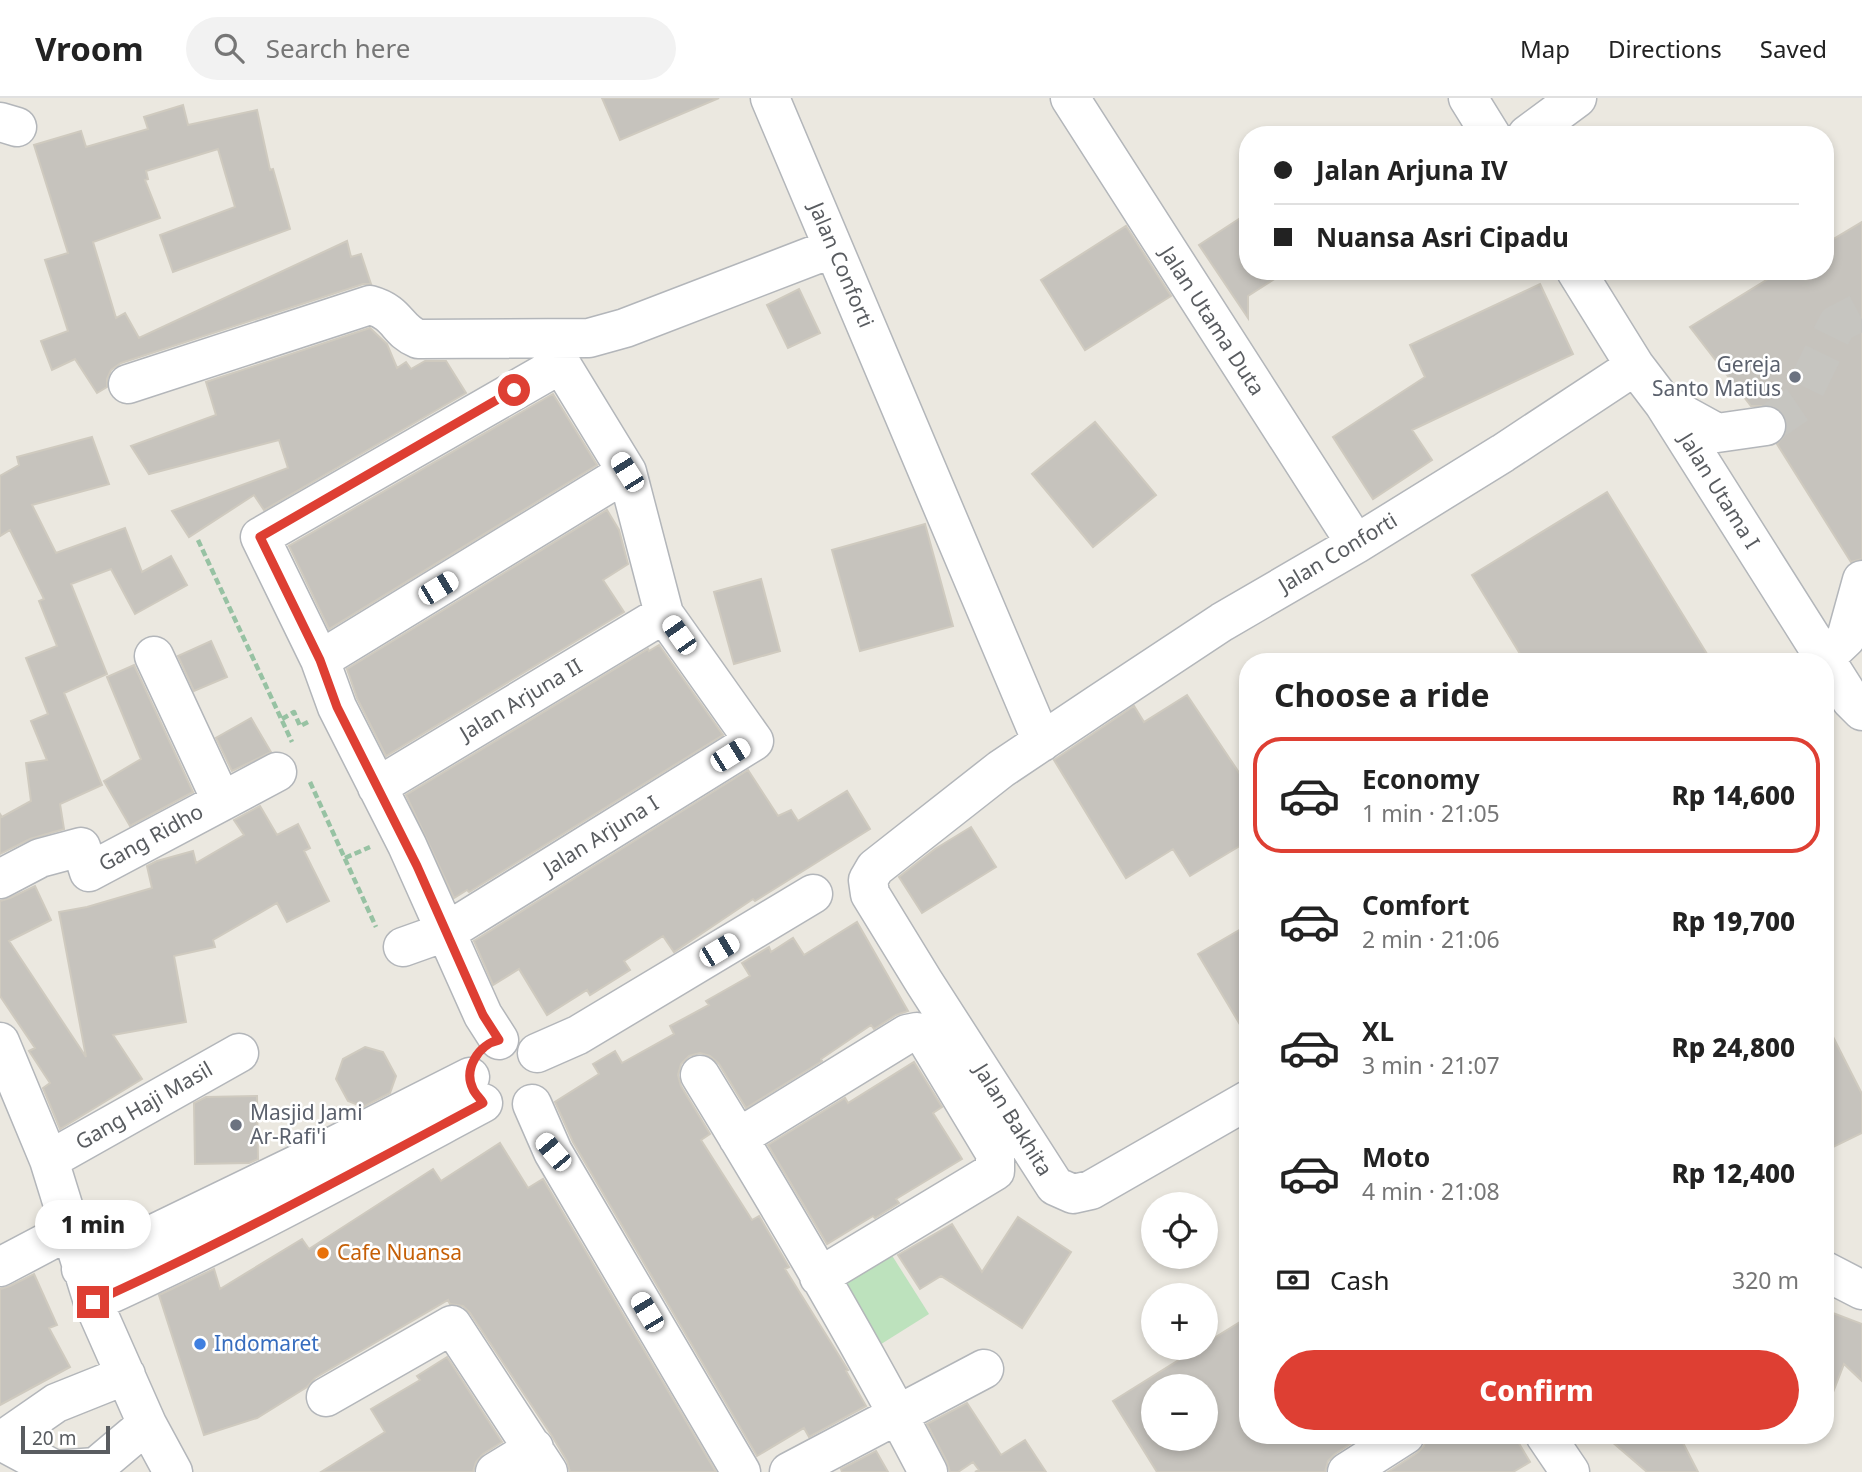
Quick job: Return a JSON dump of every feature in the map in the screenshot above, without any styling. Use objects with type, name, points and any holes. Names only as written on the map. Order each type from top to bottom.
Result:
[{"type":"street","name":"Jalan Conforti","points":[[770,98],[1042,742]]},
{"type":"street","name":"Jalan Utama Duta","points":[[1070,98],[1356,544]]},
{"type":"street","points":[[1468,98],[1485,126]]},
{"type":"street","points":[[1539,126],[1577,98]]},
{"type":"street","points":[[128,384],[370,305],[391,313],[409,336],[418,340],[589,338],[625,328],[833,247]]},
{"type":"street","name":"Jalan Utama I","points":[[1582,280],[1635,366],[1664,404],[1822,653]]},
{"type":"street","points":[[664,614],[627,472],[561,364],[260,537],[320,660],[337,707],[377,787],[397,850],[447,931],[496,1071],[553,1152],[741,1472]]},
{"type":"street","name":"Jalan Conforti","points":[[876,868],[1001,769],[1222,622],[1356,544],[1503,453],[1635,366]]},
{"type":"street","points":[[1664,404],[1717,433],[1766,426]]},
{"type":"street","points":[[320,660],[627,472]]},
{"type":"street","points":[[1830,653],[1846,638],[1862,580]]},
{"type":"street","name":"Jalan Arjuna I","points":[[403,947],[447,931],[754,741],[664,614]]},
{"type":"street","name":"Jalan Arjuna II","points":[[377,787],[664,614]]},
{"type":"street","points":[[154,656],[220,800]]},
{"type":"street","name":"Jalan Utama I","points":[[1834,680],[1846,709]]},
{"type":"street","name":"Gang Ridho","points":[[0,879],[40,858],[81,847],[89,872],[277,772]]},
{"type":"street","name":"Jalan Bakhita","points":[[876,868],[868,880],[870,894],[1055,1186],[1073,1194],[1091,1190],[1239,1105]]},
{"type":"street","points":[[540,1060],[813,894]]},
{"type":"street","points":[[738,1138],[907,1034],[917,1032],[924,1035],[995,1153],[995,1171],[819,1278]]},
{"type":"street","points":[[87,1285],[153,1275],[306,1179],[496,1071],[506,1038],[521,1040],[540,1060],[543,1088],[496,1071]]},
{"type":"street","points":[[0,1042],[49,1160],[87,1285],[147,1424],[173,1472]]},
{"type":"street","name":"Gang Haji Masil","points":[[49,1160],[239,1053]]},
{"type":"street","points":[[700,1075],[897,1413],[928,1472]]},
{"type":"street","points":[[0,1267],[70,1230]]},
{"type":"street","points":[[1834,1276],[1862,1290]]},
{"type":"street","points":[[326,1397],[453,1325],[541,1460],[495,1472]]},
{"type":"street","points":[[789,1472],[984,1369]]},
{"type":"street","points":[[126,1375],[56,1403],[1,1442],[55,1470],[96,1467],[147,1424]]},
{"type":"street","points":[[1347,1472],[1391,1444]]},
{"type":"street","points":[[1551,1444],[1570,1472]]},
{"type":"path","points":[[282,719],[294,712],[300,726]]},
{"type":"green space","points":[[886,1246],[929,1314],[878,1346],[834,1278]]},
{"type":"building","points":[[602,98],[719,98],[620,140]]},
{"type":"building","points":[[183,105],[188,125],[257,110],[270,170],[273,169],[290,229],[173,272],[160,235],[235,207],[218,149],[146,171],[148,179],[145,180],[160,218],[93,242],[116,318],[125,313],[139,338],[347,241],[351,257],[361,254],[371,284],[363,284],[121,363],[111,370],[107,387],[97,393],[75,359],[52,370],[41,341],[68,331],[45,260],[68,253],[34,145],[81,131],[86,147],[148,129],[144,117]]},
{"type":"building","points":[[1239,219],[1239,280],[1273,280],[1248,296],[1248,318],[1199,245]]},
{"type":"building","name":"Gereja Santo Matius","points":[[1862,222],[1862,559],[1851,562],[1777,444],[1786,433],[1784,413],[1773,406],[1751,406],[1690,327],[1766,280],[1834,280],[1834,239]]},
{"type":"building","points":[[1126,226],[1171,296],[1085,350],[1041,280]]},
{"type":"building","points":[[1540,284],[1573,354],[1412,430],[1432,460],[1373,499],[1333,437],[1425,377],[1410,345]]},
{"type":"building","points":[[799,289],[820,333],[788,348],[767,305]]},
{"type":"building","points":[[370,328],[387,344],[397,368],[406,362],[411,369],[425,361],[446,361],[466,393],[264,510],[254,495],[189,537],[172,511],[288,468],[279,440],[149,474],[131,446],[216,415],[206,382]]},
{"type":"building","points":[[553,394],[597,465],[329,629],[289,546]]},
{"type":"building","points":[[1095,422],[1156,495],[1093,547],[1032,474]]},
{"type":"building","points":[[92,437],[109,484],[32,505],[56,553],[125,528],[142,572],[171,556],[187,585],[135,614],[111,569],[71,584],[107,674],[64,693],[102,785],[60,804],[64,829],[30,839],[0,854],[0,814],[2,817],[31,801],[26,763],[47,760],[31,721],[48,714],[26,658],[57,646],[39,601],[44,599],[10,530],[0,536],[0,476],[19,465],[17,457]]},
{"type":"building","points":[[1607,492],[1706,653],[1520,653],[1472,575]]},
{"type":"building","points":[[607,510],[619,530],[628,564],[603,580],[624,612],[386,756],[357,698],[347,669]]},
{"type":"building","points":[[925,524],[953,626],[860,651],[832,550]]},
{"type":"building","points":[[761,579],[780,651],[734,664],[714,592]]},
{"type":"building","points":[[211,641],[227,677],[194,691],[178,656]]},
{"type":"building","points":[[659,645],[723,735],[469,892],[467,890],[454,898],[406,795],[648,649],[649,651]]},
{"type":"building","points":[[134,665],[193,792],[130,826],[104,781],[141,759],[107,677]]},
{"type":"building","points":[[1187,695],[1239,773],[1239,846],[1190,876],[1173,849],[1126,878],[1054,760],[1134,706],[1144,722]]},
{"type":"building","points":[[251,718],[271,752],[232,771],[216,738]]},
{"type":"building","points":[[748,770],[778,816],[791,810],[798,821],[847,791],[870,829],[755,901],[753,899],[674,952],[663,936],[624,961],[630,970],[590,995],[587,990],[547,1015],[519,969],[493,985],[474,941]]},
{"type":"building","points":[[260,806],[277,835],[298,824],[310,848],[304,851],[329,901],[287,922],[277,903],[213,940],[215,947],[174,956],[186,1022],[113,1035],[142,1079],[60,1129],[43,1088],[50,1083],[29,1051],[35,1048],[0,996],[0,901],[35,886],[51,920],[9,941],[86,1057],[59,912],[87,907],[152,888],[147,866],[193,851],[196,863],[244,835],[234,820]]},
{"type":"building","points":[[971,827],[996,867],[922,913],[899,877],[935,849]]},
{"type":"building","points":[[857,922],[908,1011],[874,1029],[871,1025],[821,1059],[822,1061],[746,1108],[719,1064],[710,1056],[700,1053],[689,1056],[681,1064],[678,1075],[681,1086],[710,1134],[701,1140],[752,1220],[759,1216],[789,1267],[785,1269],[848,1370],[846,1371],[866,1406],[809,1437],[804,1428],[757,1456],[573,1142],[555,1102],[599,1074],[593,1064],[615,1051],[622,1063],[674,1034],[670,1026],[709,1005],[706,1001],[750,976],[742,963],[769,947],[771,952],[793,938],[804,955]]},
{"type":"building","points":[[1239,930],[1239,1023],[1198,954]]},
{"type":"building","points":[[1834,1039],[1862,1094],[1862,1133],[1834,1147]]},
{"type":"building","points":[[365,1047],[383,1052],[396,1076],[390,1093],[363,1107],[348,1101],[336,1079],[343,1059]]},
{"type":"building","points":[[914,1062],[942,1107],[933,1113],[962,1159],[896,1199],[899,1203],[827,1244],[768,1145],[845,1098],[848,1103]]},
{"type":"building","points":[[257,1096],[258,1159],[249,1163],[195,1164],[194,1103],[206,1097]]},
{"type":"building","points":[[500,1143],[528,1188],[543,1179],[716,1472],[570,1472],[567,1461],[552,1436],[470,1313],[463,1306],[450,1304],[448,1300],[315,1378],[307,1387],[257,1418],[204,1435],[159,1295],[214,1269],[220,1289],[302,1239],[309,1249],[433,1169],[441,1181]]},
{"type":"building","points":[[1018,1217],[1071,1252],[1022,1328],[941,1276],[920,1289],[898,1255],[952,1224],[982,1272]]},
{"type":"building","points":[[34,1274],[57,1325],[49,1328],[70,1367],[0,1405],[0,1289]]},
{"type":"building","points":[[1834,1313],[1862,1324],[1862,1381],[1844,1364],[1834,1390]]},
{"type":"building","points":[[1239,1323],[1239,1444],[1350,1444],[1328,1461],[1325,1472],[1157,1472],[1144,1451],[1218,1451],[1218,1374],[1156,1374],[1179,1360],[1218,1360],[1218,1336]]},
{"type":"building","points":[[447,1357],[502,1442],[483,1454],[476,1462],[473,1472],[321,1472],[385,1432],[371,1409],[420,1380],[417,1376]]},
{"type":"building","points":[[1141,1384],[1141,1446],[1113,1401]]},
{"type":"building","points":[[967,1403],[1001,1455],[1025,1440],[1046,1472],[975,1472],[979,1470],[973,1462],[958,1472],[950,1472],[927,1424]]},
{"type":"building","points":[[1519,1444],[1530,1462],[1513,1472],[1388,1472],[1424,1446]]},
{"type":"building","points":[[1614,1444],[1684,1444],[1698,1472],[1647,1472]]},
{"type":"building","points":[[876,1451],[888,1472],[842,1472],[841,1469]]},
{"type":"tunnel","points":[[1766,426],[1798,404],[1837,324],[1862,311]]},
{"type":"place","name":"Gereja Santo Matius","points":[[1795,377]]},
{"type":"place","name":"Masjid Jami Ar-Rafi'i","points":[[236,1125]]},
{"type":"place","name":"Cafe Nuansa","points":[[323,1253]]},
{"type":"place","name":"Indomaret","points":[[200,1344]]},
{"type":"route","points":[[93,1302],[153,1275],[313,1194],[483,1103],[472,1087],[472,1063],[480,1050],[492,1041],[499,1040],[483,1015],[417,866],[337,707],[320,660],[260,537],[514,390]]}]
